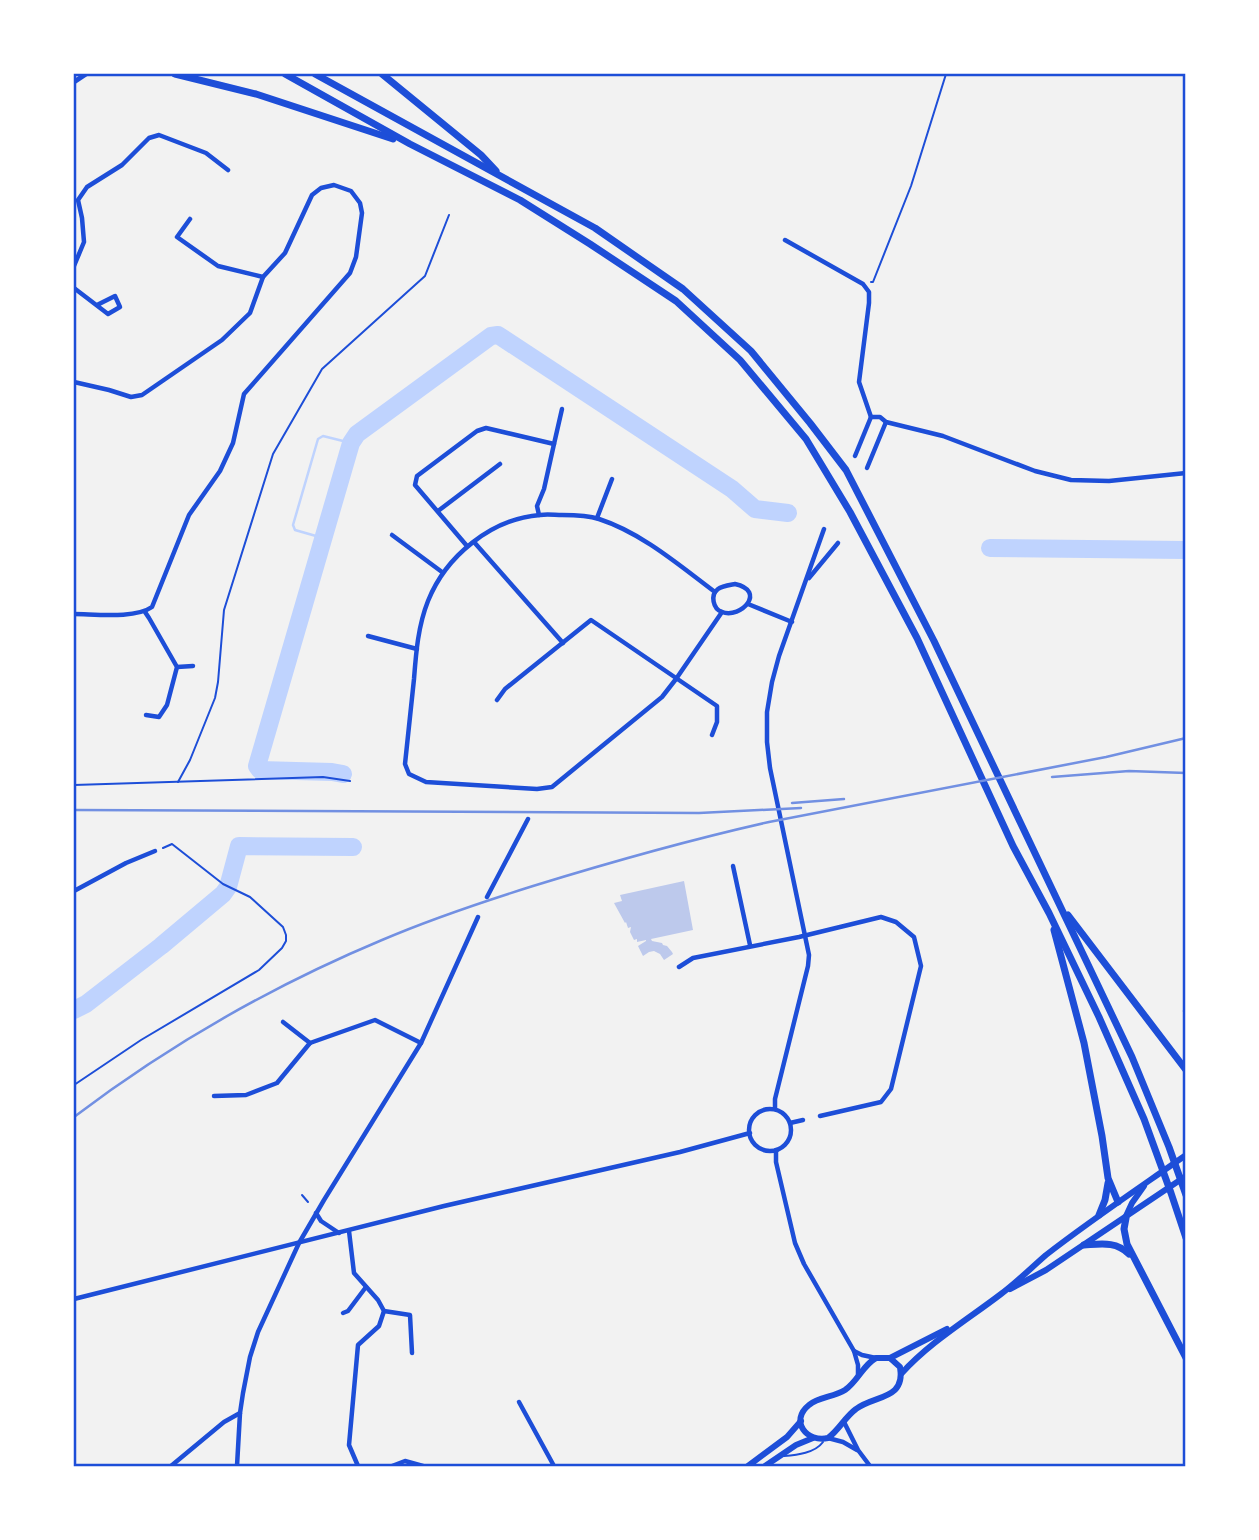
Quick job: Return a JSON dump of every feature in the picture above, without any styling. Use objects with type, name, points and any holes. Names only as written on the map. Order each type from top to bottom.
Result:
[{"type":"highway","points":[[175,74],[269,98],[410,144]]},
{"type":"highway","points":[[285,74],[410,144],[520,200],[676,301],[740,360],[806,439],[850,512],[917,638],[1013,846],[1049,913],[1130,1084],[1158,1153],[1185,1238]]},
{"type":"highway","points":[[315,74],[595,228],[683,289],[751,351],[810,423],[846,470],[934,640],[1132,1057],[1165,1137],[1185,1195]]},
{"type":"highway","points":[[382,74],[486,160],[498,175]]},
{"type":"highway","points":[[1057,901],[1185,1070]]},
{"type":"highway","points":[[1049,913],[1084,1043],[1101,1126],[1108,1178],[1118,1202]]},
{"type":"highway","points":[[1099,1215],[1105,1200],[1108,1178]]},
{"type":"highway","points":[[1128,1214],[1124,1225],[1125,1239],[1185,1357]]},
{"type":"highway","points":[[1084,1245],[1116,1245],[1135,1259]]},
{"type":"main road","points":[[901,1374],[961,1322],[1002,1293],[1099,1215],[1138,1191],[1185,1155]]},
{"type":"main road","points":[[1002,1293],[1046,1270],[1185,1176]]},
{"type":"main road","points":[[1128,1214],[1138,1191]]},
{"type":"main road","points":[[1118,1202],[1128,1214]]},
{"type":"main road","points":[[890,1359],[961,1322]]},
{"type":"main road","points":[[748,1466],[787,1437],[801,1421],[810,1403],[842,1392],[877,1358],[890,1359],[898,1364],[901,1374],[898,1387],[893,1393],[861,1405],[827,1439],[813,1438],[801,1442],[765,1466]]},
{"type":"main road","points":[[801,1421],[803,1430],[813,1438]]},
{"type":"street","points":[[74,82],[86,74]]},
{"type":"street","points":[[74,267],[84,242],[82,218],[76,200],[87,187],[122,165],[149,138],[159,135],[206,153],[228,170]]},
{"type":"street","points":[[74,382],[131,397],[142,395],[222,340],[250,313],[263,277],[285,253],[312,195],[321,188],[334,185],[351,191],[360,202],[362,213],[356,257],[350,273],[244,394],[233,443],[220,471],[189,515],[152,607],[145,612],[130,614],[74,614]]},
{"type":"street","points":[[190,219],[177,237],[218,266],[263,277]]},
{"type":"street","points":[[785,240],[863,284],[869,292],[859,382],[871,416],[855,456]]},
{"type":"street","points":[[74,288],[108,314],[120,307],[115,296],[97,305]]},
{"type":"street","points":[[539,515],[537,506],[544,488],[562,409]]},
{"type":"street","points":[[871,416],[880,416],[886,422],[943,436],[1035,471],[1071,480],[1109,481],[1185,473]]},
{"type":"street","points":[[867,468],[886,422]]},
{"type":"street","points":[[467,546],[415,485],[416,476],[477,431],[486,428],[554,443]]},
{"type":"street","points":[[438,511],[500,464]]},
{"type":"street","points":[[597,518],[612,478]]},
{"type":"street","points":[[715,592],[645,540],[597,518],[581,515],[539,515],[512,521],[486,533],[467,546],[442,572],[427,602],[418,639],[405,764],[409,774],[426,782],[537,789],[552,787],[662,697],[722,612]]},
{"type":"street","points":[[775,1109],[775,1099],[809,956],[769,768],[767,712],[779,656],[824,528]]},
{"type":"street","points":[[392,536],[442,572]]},
{"type":"street","points":[[474,542],[563,643]]},
{"type":"street","points":[[806,581],[838,543]]},
{"type":"street","points":[[735,584],[744,586],[750,598],[748,604],[743,609],[722,612],[714,603],[715,592],[735,584]]},
{"type":"street","points":[[748,604],[792,622]]},
{"type":"street","points":[[145,612],[177,667],[167,705],[159,717],[146,715]]},
{"type":"street","points":[[497,700],[505,689],[591,620],[717,706],[717,722],[712,735]]},
{"type":"street","points":[[368,636],[417,649]]},
{"type":"street","points":[[177,667],[193,666]]},
{"type":"street","points":[[487,897],[528,819]]},
{"type":"street","points":[[74,891],[155,851]]},
{"type":"street","points":[[733,866],[751,945]]},
{"type":"street","points":[[237,1466],[240,1413],[254,1345],[299,1243],[421,1043],[478,916]]},
{"type":"street","points":[[679,967],[693,958],[881,917],[896,922],[914,937],[921,966],[891,1089],[881,1102],[820,1116]]},
{"type":"street","points":[[214,1096],[246,1095],[277,1083],[310,1043],[375,1020],[421,1043]]},
{"type":"street","points":[[283,1023],[310,1043]]},
{"type":"street","points":[[775,1109],[784,1113],[790,1123],[789,1140],[776,1150],[763,1150],[757,1146],[750,1133],[752,1119],[763,1110],[775,1109]]},
{"type":"street","points":[[790,1123],[803,1120]]},
{"type":"street","points":[[74,1299],[750,1133]]},
{"type":"street","points":[[776,1150],[776,1162],[796,1243],[804,1264],[854,1351],[858,1378]]},
{"type":"street","points":[[316,1213],[321,1221],[340,1233]]},
{"type":"street","points":[[349,1231],[354,1273],[378,1300],[384,1311],[379,1326],[358,1345],[349,1445],[358,1466]]},
{"type":"street","points":[[343,1312],[348,1311],[366,1287]]},
{"type":"street","points":[[384,1311],[411,1315],[411,1353]]},
{"type":"street","points":[[854,1351],[877,1358]]},
{"type":"street","points":[[519,1402],[554,1466]]},
{"type":"street","points":[[171,1466],[217,1428],[240,1413]]},
{"type":"street","points":[[844,1420],[858,1450],[870,1466]]},
{"type":"street","points":[[827,1439],[843,1442],[858,1450]]},
{"type":"street","points":[[393,1466],[405,1461],[423,1466]]},
{"type":"lane","points":[[779,1456],[796,1455],[816,1449],[827,1439]]},
{"type":"path","points":[[863,284],[873,282],[911,186],[946,74]]},
{"type":"path","points":[[178,782],[190,760],[215,698],[224,610],[273,454],[322,369],[425,276],[449,215]]},
{"type":"path","points":[[74,785],[324,777],[350,780]]},
{"type":"path","points":[[74,1085],[141,1040],[259,970],[286,941],[283,927],[250,897],[223,884],[172,844],[155,851]]},
{"type":"path","points":[[302,1195],[308,1202]]},
{"type":"building","points":[[684,881],[693,930],[651,939],[667,946],[672,952],[673,954],[664,960],[654,951],[643,956],[638,946],[646,940],[634,940],[631,927],[628,928],[614,903],[622,901],[620,895]]},
{"type":"waterway","points":[[343,774],[260,770],[257,766],[351,443],[357,434],[491,336],[498,335],[732,489],[755,509],[788,513]]},
{"type":"waterway","points":[[323,538],[295,530],[293,525],[318,439],[323,436],[351,443]]},
{"type":"waterway","points":[[990,548],[1186,550]]},
{"type":"waterway","points":[[74,1010],[86,1004],[161,946],[223,894],[228,887],[239,846],[353,847]]},
{"type":"railway","points":[[74,1117],[184,1041],[261,997],[382,940],[476,905],[621,860],[739,829],[1106,757],[1186,738]]},
{"type":"railway","points":[[1052,777],[1129,771],[1186,773]]},
{"type":"railway","points":[[792,803],[844,799]]},
{"type":"railway","points":[[74,810],[699,813],[801,808]]}]
